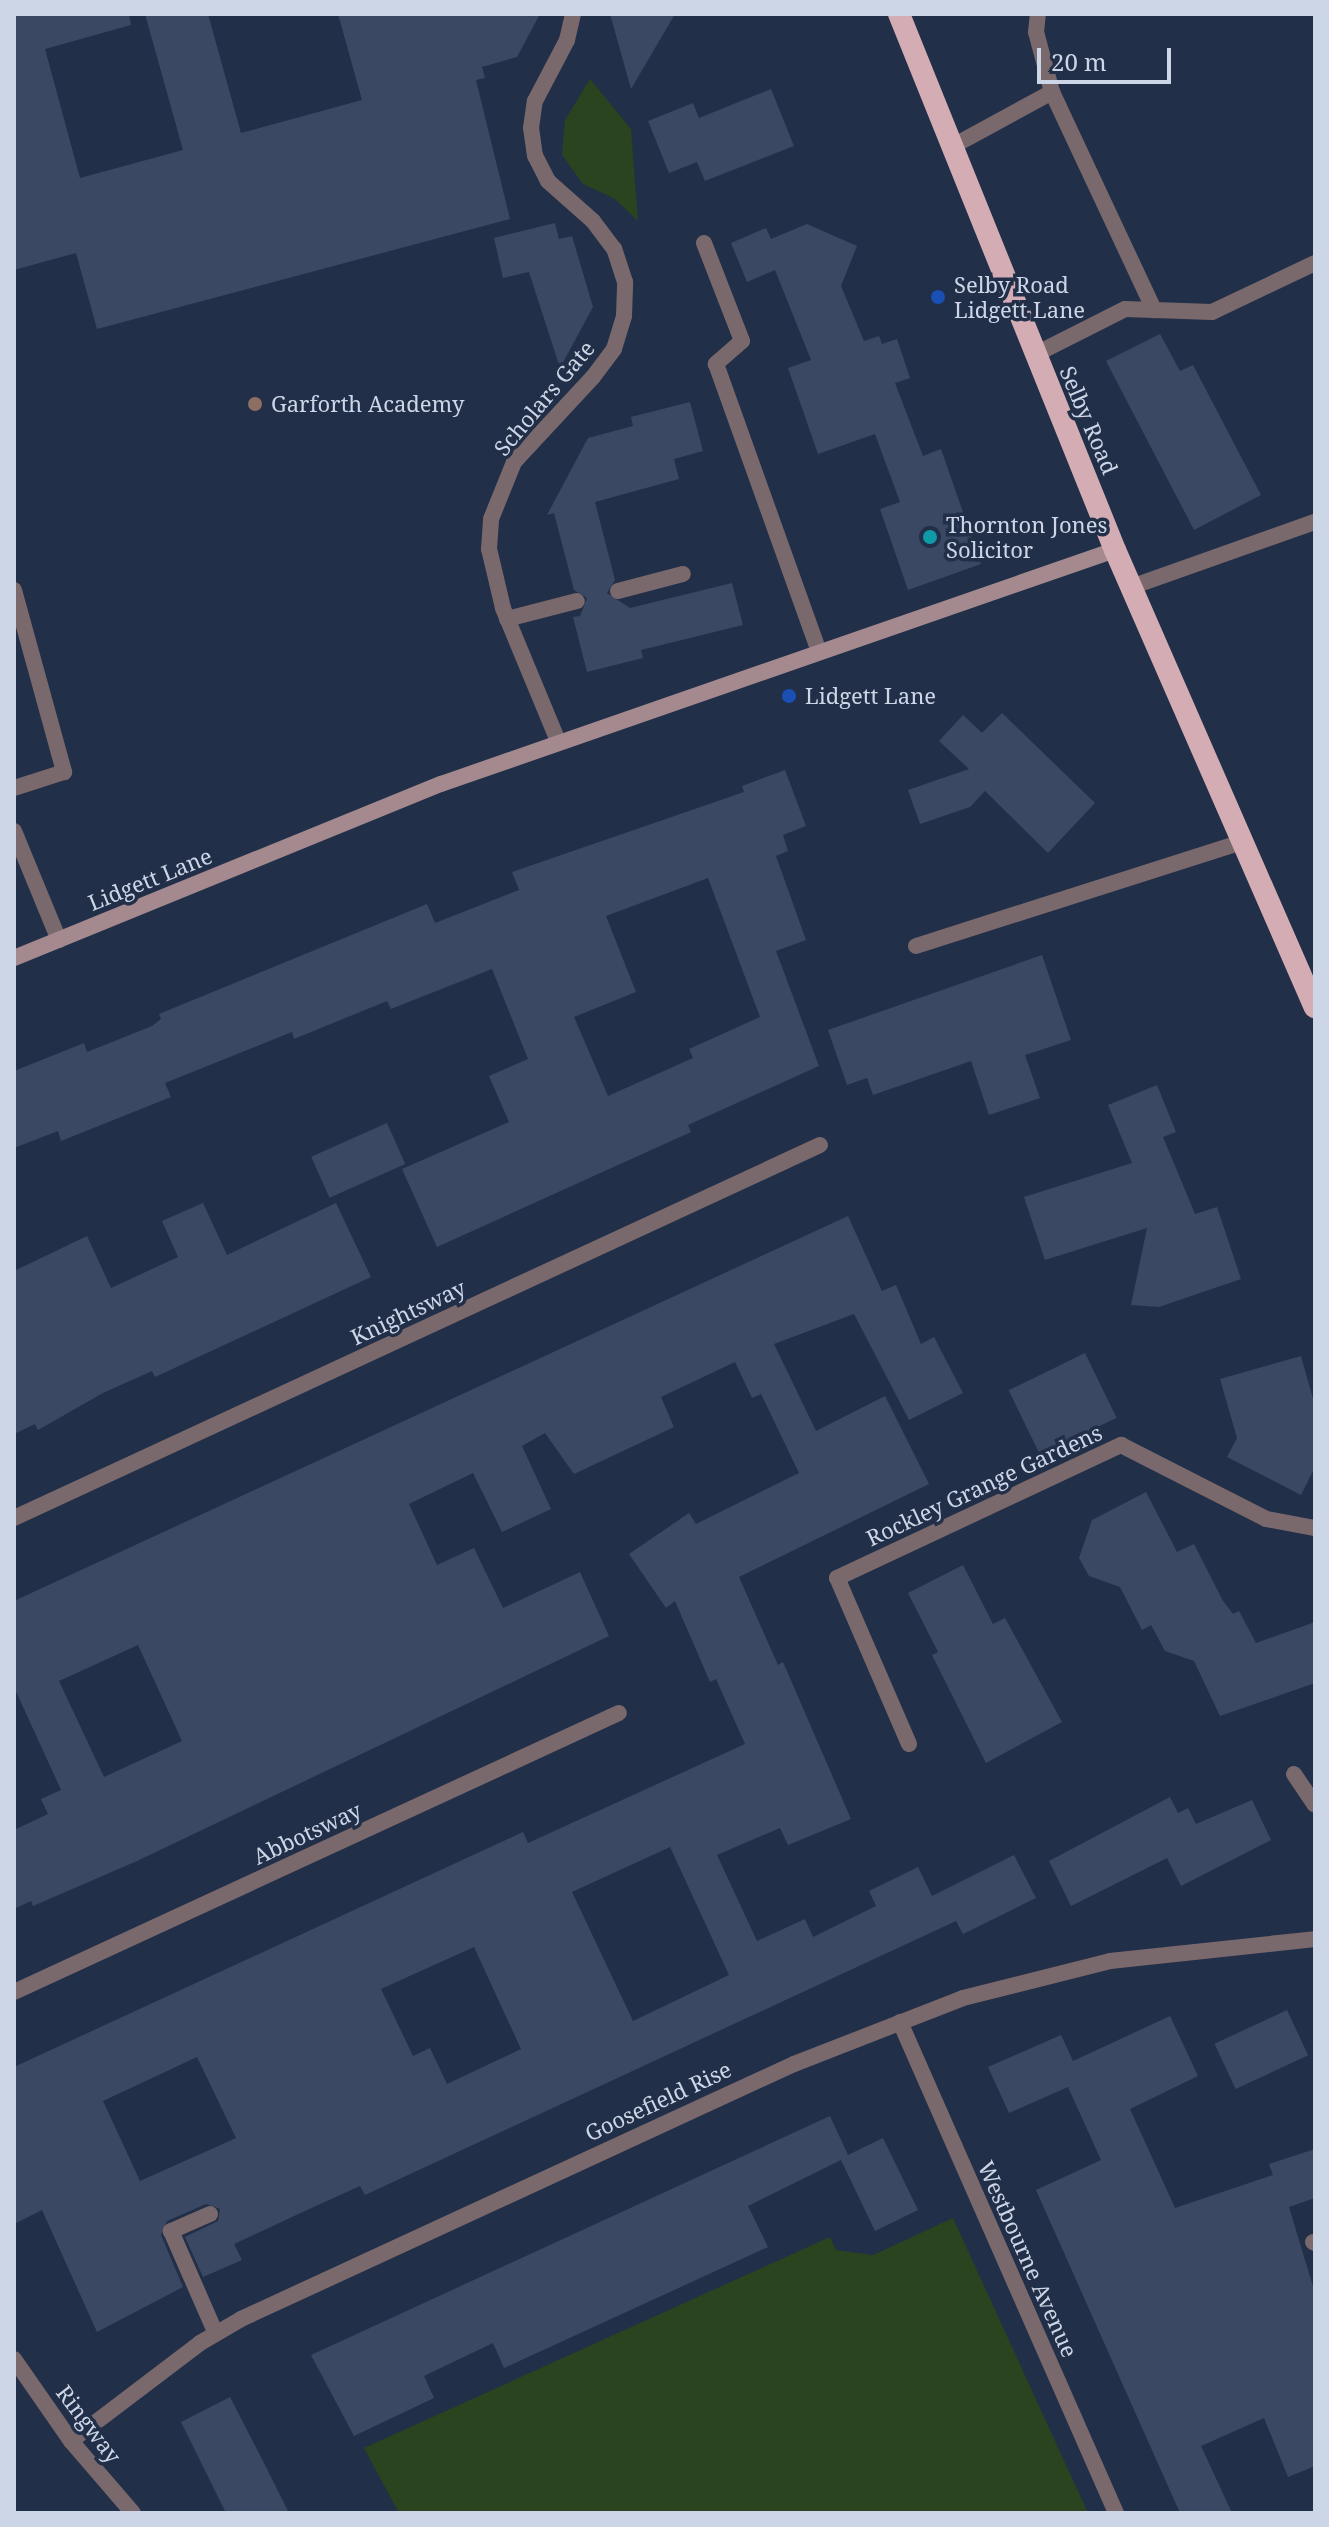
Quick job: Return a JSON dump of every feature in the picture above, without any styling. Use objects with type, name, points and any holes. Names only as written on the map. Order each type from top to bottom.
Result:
[{"type":"highway","name":"Selby Road","points":[[899,14],[1115,550],[1315,1007]]},
{"type":"main road","name":"Lidgett Lane","points":[[14,958],[558,741],[1115,550]]},
{"type":"street","name":"Scholars Gate","points":[[558,741],[507,619],[489,549],[500,489],[514,462],[614,349],[624,316],[625,282],[614,249],[593,221],[548,181],[535,156],[535,101],[567,40],[573,14]]},
{"type":"street","points":[[1038,14],[1036,32],[1052,92],[1154,310]]},
{"type":"street","points":[[953,146],[1052,92]]},
{"type":"street","points":[[704,243],[742,341],[716,364],[819,651]]},
{"type":"street","points":[[1034,355],[1125,309],[1212,312],[1315,263]]},
{"type":"street","points":[[1131,587],[1315,522]]},
{"type":"street","points":[[618,591],[683,574]]},
{"type":"street","points":[[14,590],[64,772],[14,788]]},
{"type":"street","points":[[507,619],[577,601]]},
{"type":"street","points":[[14,831],[59,940]]},
{"type":"street","points":[[916,946],[1241,842]]},
{"type":"street","name":"Knightsway","points":[[14,1518],[820,1145]]},
{"type":"street","name":"Rockley Grange Gardens","points":[[909,1744],[837,1578],[1121,1445],[1266,1519],[1315,1528]]},
{"type":"street","name":"Abbotsway","points":[[14,1992],[619,1713]]},
{"type":"street","points":[[1294,1774],[1315,1805]]},
{"type":"street","name":"Goosefield Rise","points":[[71,2441],[216,2334],[283,2297],[779,2070],[963,1998],[1110,1961],[1315,1939]]},
{"type":"street","name":"Westbourne Avenue","points":[[900,2022],[1116,2513]]},
{"type":"street","points":[[210,2214],[171,2231],[216,2334]]},
{"type":"street","name":"Ringway","points":[[14,2359],[71,2441],[133,2513]]},
{"type":"green space","points":[[590,79],[631,129],[638,221],[615,199],[583,184],[562,155],[565,120]]},
{"type":"green space","points":[[953,2218],[1088,2513],[399,2513],[364,2448],[830,2237],[836,2250],[873,2255]]},
{"type":"building","points":[[14,14],[129,14],[131,25],[45,49],[80,178],[183,150],[145,14],[208,14],[241,133],[362,100],[338,14],[540,14],[517,57],[482,67],[485,78],[476,80],[510,219],[97,329],[76,253],[14,270]]},
{"type":"building","points":[[610,14],[675,14],[631,89]]},
{"type":"building","points":[[771,89],[794,146],[705,181],[697,162],[669,173],[648,121],[693,103],[699,118]]},
{"type":"building","points":[[555,223],[559,239],[572,236],[593,307],[560,368],[529,272],[503,278],[494,238]]},
{"type":"building","points":[[807,224],[857,246],[841,286],[864,341],[879,336],[882,344],[897,339],[910,378],[895,383],[923,456],[941,449],[981,564],[908,590],[880,509],[900,502],[875,434],[818,454],[788,368],[811,360],[775,270],[747,282],[731,243],[766,228],[771,239]]},
{"type":"building","points":[[1160,334],[1180,371],[1193,365],[1261,495],[1194,530],[1106,361]]},
{"type":"building","points":[[690,402],[703,451],[674,459],[679,479],[595,502],[615,580],[607,593],[630,608],[732,583],[743,625],[641,650],[643,658],[587,672],[573,617],[580,616],[587,598],[574,590],[554,513],[547,515],[588,438],[633,426],[631,417]]},
{"type":"building","points":[[1002,713],[1095,803],[1048,853],[985,791],[970,807],[920,824],[908,790],[969,769],[939,741],[963,715],[982,733]]},
{"type":"building","points":[[785,770],[806,826],[783,835],[788,851],[776,856],[806,940],[776,951],[819,1066],[688,1125],[691,1132],[437,1247],[402,1169],[509,1122],[489,1076],[528,1059],[492,969],[391,1009],[387,1001],[294,1039],[292,1032],[165,1083],[171,1097],[61,1141],[58,1131],[14,1148],[14,1071],[84,1043],[87,1052],[152,1026],[161,1019],[159,1014],[427,904],[435,923],[519,890],[512,872],[744,792],[742,786]],"holes":[[[708,878],[760,1017],[689,1049],[693,1058],[608,1096],[574,1017],[636,992],[606,916]]]},
{"type":"building","points":[[1042,955],[1071,1040],[1025,1055],[1040,1098],[989,1115],[971,1061],[873,1095],[867,1078],[847,1085],[828,1030]]},
{"type":"building","points":[[1157,1085],[1176,1132],[1163,1137],[1195,1214],[1217,1207],[1241,1279],[1159,1307],[1131,1305],[1147,1228],[1045,1260],[1024,1197],[1132,1163],[1108,1105]]},
{"type":"building","points":[[387,1123],[405,1164],[329,1198],[311,1157]]},
{"type":"building","points":[[203,1203],[227,1255],[336,1203],[371,1277],[155,1377],[152,1371],[103,1393],[38,1430],[35,1424],[14,1434],[14,1271],[87,1236],[111,1288],[178,1257],[162,1221]]},
{"type":"building","points":[[848,1216],[882,1291],[896,1285],[921,1344],[934,1337],[963,1393],[909,1420],[854,1314],[774,1344],[816,1431],[885,1396],[929,1484],[739,1577],[778,1665],[783,1662],[851,1819],[788,1845],[780,1828],[717,1855],[757,1941],[805,1919],[813,1937],[876,1906],[869,1891],[918,1867],[932,1896],[1014,1855],[1036,1898],[963,1934],[956,1921],[365,2195],[360,2186],[307,2210],[234,2244],[242,2260],[203,2277],[185,2237],[218,2221],[220,2209],[206,2204],[167,2221],[161,2235],[183,2287],[97,2332],[42,2210],[14,2224],[14,2067],[523,1832],[528,1843],[745,1744],[716,1679],[710,1682],[675,1601],[666,1608],[629,1554],[689,1513],[696,1524],[799,1473],[761,1394],[752,1398],[735,1362],[661,1397],[674,1427],[574,1474],[545,1433],[522,1446],[551,1509],[502,1532],[473,1473],[409,1504],[437,1565],[474,1548],[503,1608],[580,1572],[609,1636],[137,1861],[33,1906],[31,1901],[14,1909],[14,1830],[48,1814],[41,1799],[61,1790],[14,1687],[14,1601]],"holes":[[[138,1645],[182,1741],[104,1777],[59,1681]],[[670,1847],[729,1975],[633,2021],[572,1892]],[[474,1947],[521,2049],[447,2084],[430,2048],[413,2056],[381,1989]],[[197,2057],[236,2138],[140,2181],[103,2101]]]},
{"type":"building","points":[[1085,1353],[1117,1418],[1040,1455],[1009,1390]]},
{"type":"building","points":[[1301,1356],[1315,1406],[1315,1467],[1301,1495],[1227,1457],[1237,1438],[1220,1379]]},
{"type":"building","points":[[1146,1492],[1177,1552],[1194,1544],[1223,1601],[1233,1614],[1239,1611],[1256,1643],[1315,1622],[1315,1683],[1220,1716],[1194,1661],[1165,1651],[1151,1625],[1142,1630],[1120,1587],[1089,1576],[1079,1558],[1092,1520]]},
{"type":"building","points":[[963,1565],[993,1624],[1005,1618],[1062,1722],[986,1763],[932,1655],[938,1652],[908,1593]]},
{"type":"building","points":[[1170,1797],[1178,1813],[1188,1808],[1196,1824],[1252,1800],[1271,1840],[1181,1886],[1167,1858],[1071,1906],[1049,1861]]},
{"type":"building","points":[[1287,2010],[1308,2055],[1236,2089],[1214,2044]]},
{"type":"building","points":[[1170,2016],[1198,2076],[1130,2109],[1175,2208],[1273,2175],[1269,2164],[1315,2149],[1315,2198],[1289,2207],[1315,2293],[1315,2466],[1288,2477],[1264,2418],[1201,2446],[1232,2513],[1180,2513],[1036,2190],[1101,2160],[1068,2087],[1009,2113],[988,2067],[1061,2035],[1073,2061]]},
{"type":"building","points":[[830,2116],[848,2155],[883,2138],[918,2210],[875,2231],[841,2160],[748,2206],[768,2247],[504,2368],[493,2343],[424,2376],[434,2398],[354,2436],[311,2355]]},
{"type":"building","points":[[230,2397],[289,2513],[226,2513],[181,2422]]},
{"type":"place","name":"Selby Road Lidgett Lane","points":[[938,297]]},
{"type":"place","name":"Garforth Academy","points":[[255,404]]},
{"type":"place","name":"Thornton Jones Solicitor","points":[[930,537]]},
{"type":"place","name":"Lidgett Lane","points":[[789,696]]}]
